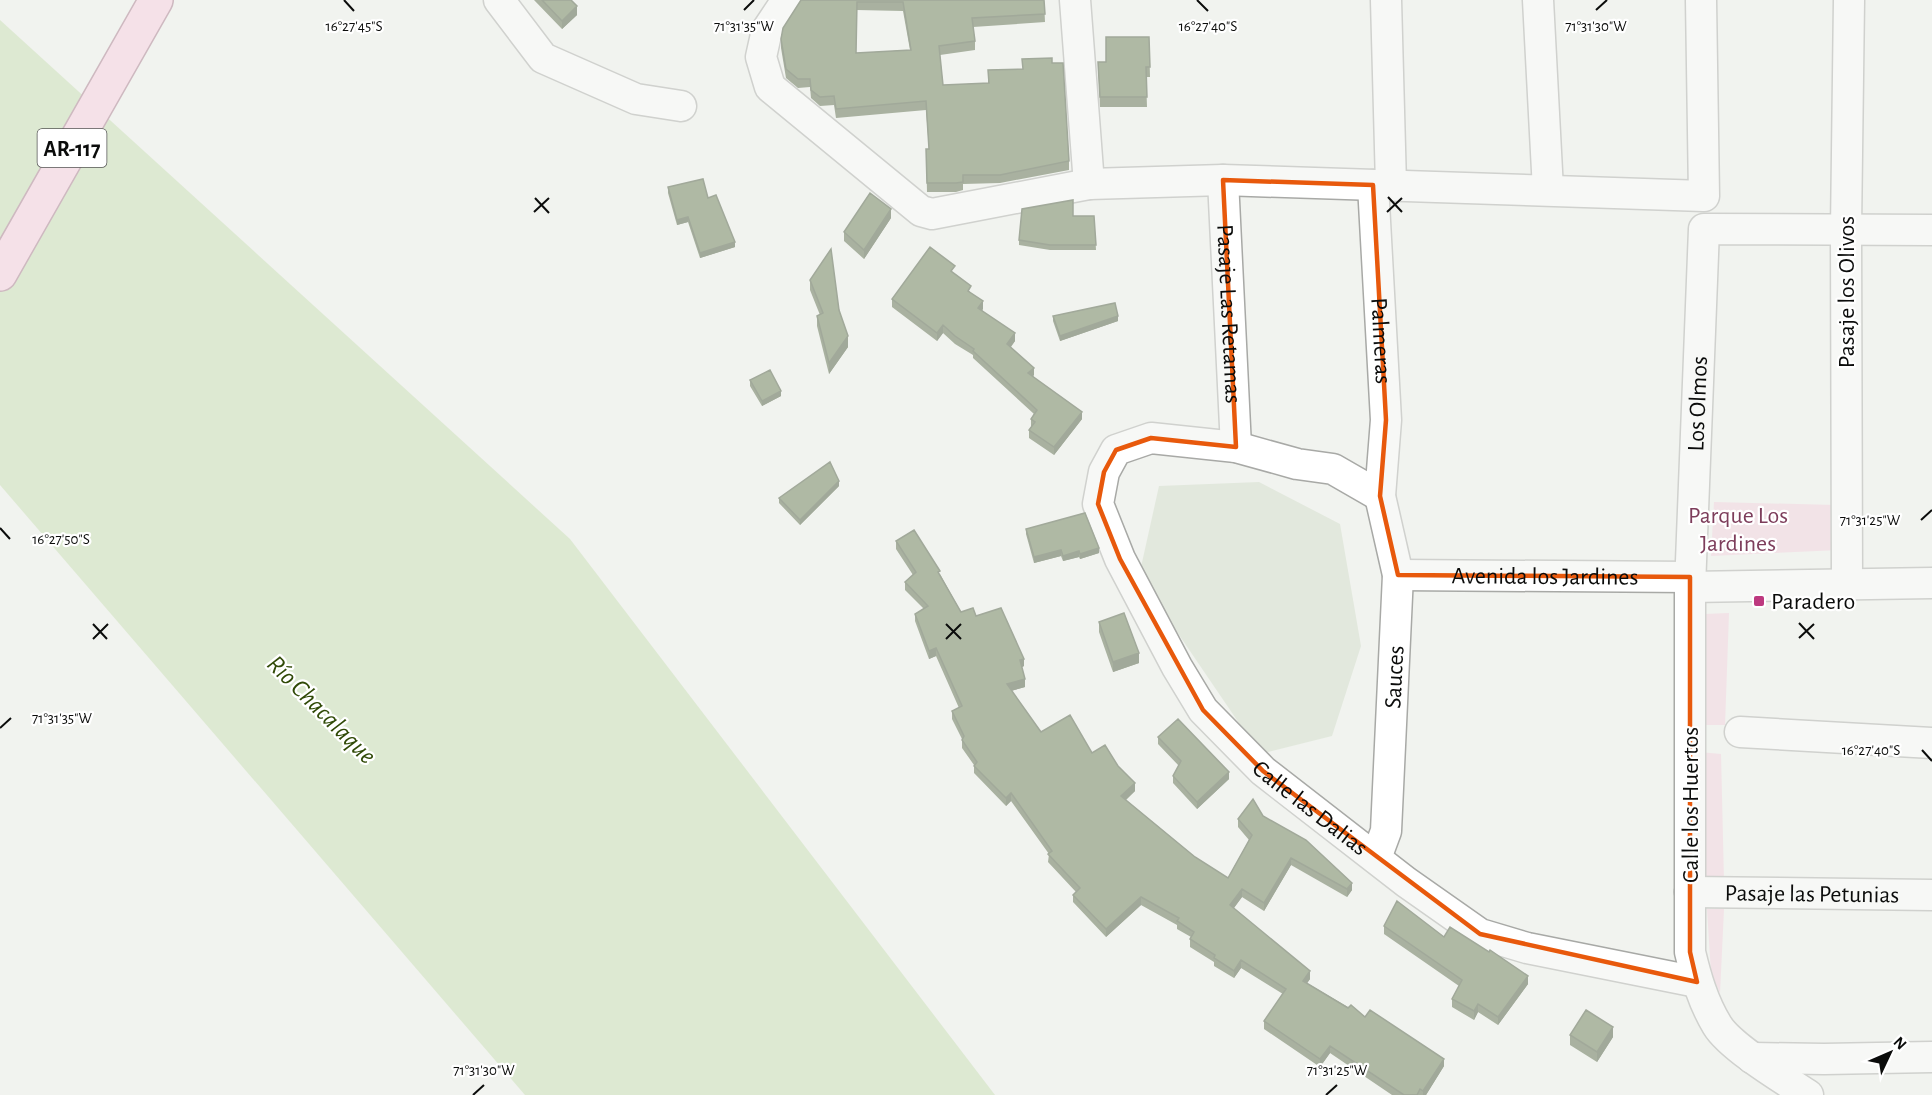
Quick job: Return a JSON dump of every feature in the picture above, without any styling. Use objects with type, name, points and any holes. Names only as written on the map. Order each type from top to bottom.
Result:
[{"type":"main road","name":"AR-117","points":[[0,274],[150,11]]},
{"type":"street","points":[[499,0],[543,58],[636,99],[681,106]]},
{"type":"street","points":[[787,0],[767,30],[761,57],[770,87],[921,211],[932,214],[1089,184],[1223,180],[1704,195],[1701,0]]},
{"type":"street","points":[[1075,0],[1089,184]]},
{"type":"street","name":"Palmeras","points":[[1380,496],[1386,420],[1382,185],[1386,0]]},
{"type":"street","points":[[1538,0],[1548,190]]},
{"type":"street","name":"Pasaje los Olivos","points":[[1848,584],[1846,229],[1849,0]]},
{"type":"street","name":"Pasaje Las Retamas","points":[[1223,180],[1236,447]]},
{"type":"street","name":"Los Olmos","points":[[1690,582],[1704,229],[1846,229]]},
{"type":"street","points":[[1846,229],[1932,230]]},
{"type":"street","name":"Calle las Dalias","points":[[1236,447],[1151,438],[1116,450],[1104,472],[1098,504],[1120,559],[1203,710],[1263,771],[1406,882],[1480,934],[1527,948],[1697,982]]},
{"type":"street","points":[[1236,447],[1297,464],[1334,469],[1380,496]]},
{"type":"street","name":"Sauces","points":[[1376,858],[1386,831],[1398,575],[1380,496]]},
{"type":"street","name":"Avenida los Jardines","points":[[1398,575],[1690,582],[1932,583]]},
{"type":"street","name":"Calle los Huertos","points":[[1690,582],[1690,952],[1697,982],[1718,1027],[1752,1058]]},
{"type":"street","points":[[1740,732],[1932,743]]},
{"type":"street","name":"Pasaje las Petunias","points":[[1689,892],[1932,895]]},
{"type":"street","points":[[1752,1058],[1932,1057]]},
{"type":"street","points":[[1752,1058],[1808,1095]]},
{"type":"highlighted area","points":[[1223,180],[1373,185],[1386,420],[1380,496],[1398,575],[1690,577],[1690,952],[1697,982],[1480,934],[1263,771],[1203,710],[1120,559],[1098,504],[1104,472],[1116,450],[1151,438],[1236,447]]},
{"type":"shaded area","points":[[1259,482],[1340,524],[1361,646],[1332,736],[1260,754],[1139,576],[1159,486]]},
{"type":"green space","name":"Parque Los Jardines","points":[[1714,502],[1835,505],[1839,550],[1711,556]]},
{"type":"green space","points":[[1729,613],[1725,725],[1700,725],[1705,614]]},
{"type":"green space","points":[[1699,752],[1721,754],[1724,882],[1701,877]]},
{"type":"green space","points":[[1707,909],[1724,909],[1720,993],[1711,973]]},
{"type":"water","name":"Río Chacalaque","points":[[0,20],[570,539],[995,1095],[525,1095],[0,485]]},
{"type":"building","points":[[542,0],[571,0],[577,6],[562,21]]},
{"type":"building","points":[[801,0],[1044,0],[1045,14],[972,18],[975,41],[939,46],[943,85],[989,83],[988,70],[1023,69],[1022,59],[1052,58],[1052,63],[1063,63],[1069,161],[1000,175],[963,175],[963,182],[927,183],[926,149],[929,149],[926,101],[836,109],[834,96],[820,97],[811,90],[810,79],[798,79],[786,69],[781,39],[783,28]],"holes":[[[857,2],[903,2],[911,50],[856,53]]]},
{"type":"building","points":[[1106,37],[1149,37],[1150,67],[1146,67],[1147,97],[1100,97],[1098,62],[1106,62]]},
{"type":"building","points":[[703,179],[708,198],[716,195],[735,242],[700,253],[688,217],[677,220],[668,187]]},
{"type":"building","points":[[870,193],[891,209],[864,250],[844,232]]},
{"type":"building","points":[[1073,200],[1073,216],[1094,216],[1096,245],[1050,245],[1019,240],[1022,209]]},
{"type":"building","points":[[930,247],[955,266],[951,271],[971,286],[968,291],[983,301],[978,308],[1015,333],[1007,344],[1034,368],[1028,373],[1082,412],[1054,447],[1029,430],[1035,422],[1031,419],[1037,410],[973,351],[974,349],[943,325],[937,333],[892,299]]},
{"type":"building","points":[[831,249],[839,310],[848,336],[829,363],[817,316],[823,313],[810,280]]},
{"type":"building","points":[[1115,303],[1118,316],[1060,336],[1053,316]]},
{"type":"building","points":[[770,370],[781,391],[762,401],[750,380]]},
{"type":"building","points":[[830,462],[839,481],[800,520],[779,498]]},
{"type":"building","points":[[1085,513],[1099,548],[1080,554],[1079,551],[1063,556],[1061,550],[1034,557],[1026,529]]},
{"type":"building","points":[[914,530],[940,571],[938,572],[961,612],[973,608],[976,616],[1001,608],[1024,659],[1020,660],[1025,679],[1007,684],[1041,732],[1070,715],[1092,753],[1105,745],[1118,766],[1135,783],[1121,796],[1195,857],[1228,878],[1252,835],[1238,819],[1253,799],[1263,816],[1306,840],[1352,883],[1347,889],[1291,858],[1264,903],[1242,889],[1230,905],[1310,971],[1303,981],[1348,1008],[1351,1005],[1365,1017],[1370,1010],[1444,1059],[1423,1091],[1420,1089],[1417,1095],[1404,1095],[1330,1046],[1320,1059],[1264,1021],[1286,989],[1241,960],[1234,971],[1214,958],[1215,955],[1190,939],[1194,932],[1177,921],[1179,918],[1141,897],[1106,929],[1073,895],[1080,888],[1048,854],[1052,851],[1011,793],[1006,798],[974,766],[977,762],[962,740],[964,736],[952,711],[962,706],[936,648],[929,651],[915,614],[928,606],[905,582],[916,572],[896,541]]},
{"type":"building","points":[[1124,613],[1139,653],[1113,662],[1099,622]]},
{"type":"building","points":[[1178,719],[1229,772],[1197,802],[1173,776],[1181,761],[1158,737]]},
{"type":"building","points":[[1397,901],[1444,937],[1450,927],[1489,952],[1490,950],[1528,976],[1498,1017],[1478,1004],[1474,1011],[1452,999],[1462,980],[1384,926]]},
{"type":"building","points":[[1586,1010],[1613,1027],[1597,1052],[1570,1035]]},
{"type":"place","name":"Paradero","points":[[1759,601]]}]
